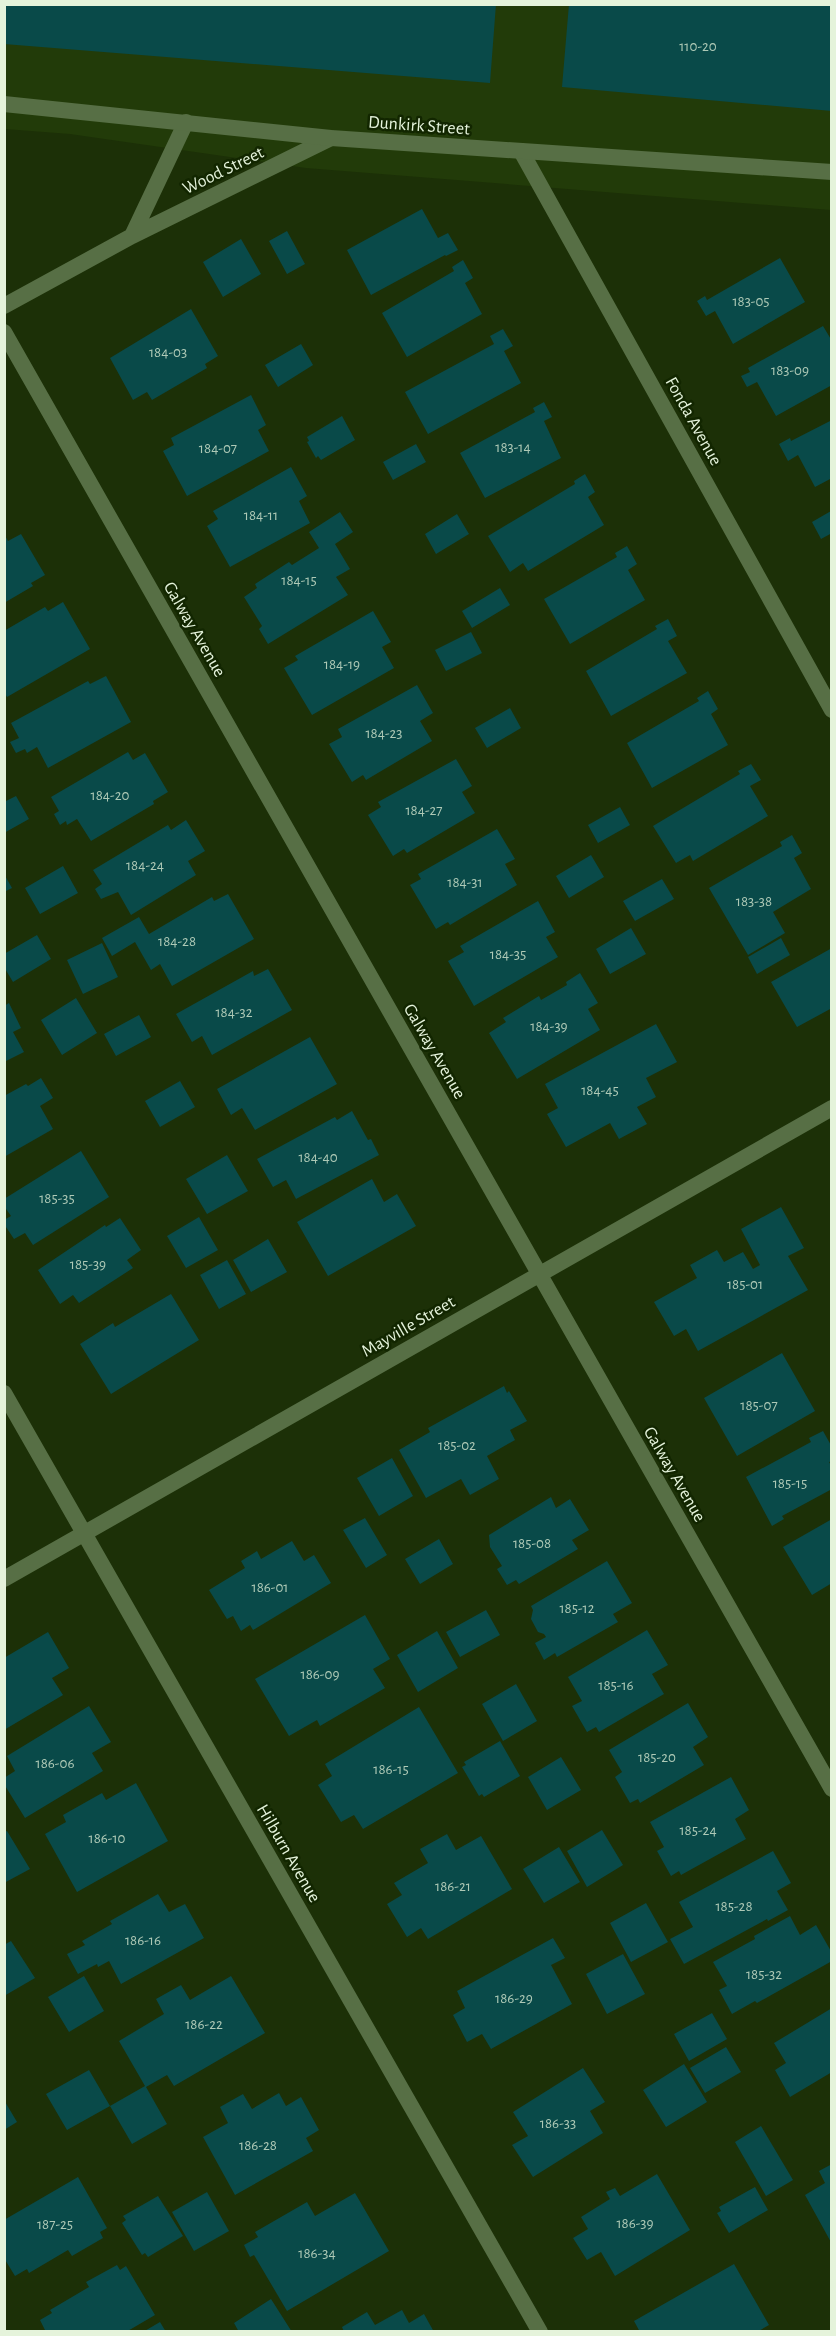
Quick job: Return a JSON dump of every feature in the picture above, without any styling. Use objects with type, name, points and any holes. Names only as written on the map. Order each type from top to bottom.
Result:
[{"type":"street","name":"Dunkirk Street","points":[[4,104],[330,138],[831,172]]},
{"type":"street","name":"Wood Street","points":[[132,236],[186,122]]},
{"type":"street","name":"Wood Street","points":[[4,306],[132,236],[330,138]]},
{"type":"street","name":"Fonda Avenue","points":[[521,151],[831,710]]},
{"type":"street","name":"Galway Avenue","points":[[4,332],[831,1789]]},
{"type":"street","name":"Mayville Street","points":[[4,1579],[831,1108]]},
{"type":"street","name":"Hilburn Avenue","points":[[4,1393],[540,2331]]},
{"type":"shaded area","points":[[4,5],[831,5],[831,210],[306,168],[70,134],[5,129]]},
{"type":"building","points":[[4,4],[496,4],[490,83],[4,44]]},
{"type":"building","points":[[569,4],[832,4],[832,111],[562,87]]},
{"type":"building","points":[[422,209],[438,238],[448,233],[458,250],[371,295],[347,250]]},
{"type":"building","points":[[287,231],[305,264],[287,274],[269,241]]},
{"type":"building","points":[[241,239],[261,274],[223,297],[203,262]]},
{"type":"building","points":[[780,258],[805,302],[733,344],[715,311],[706,316],[697,301],[705,296],[707,300]]},
{"type":"building","points":[[463,260],[473,278],[465,283],[482,314],[407,357],[382,313],[454,271],[452,267]]},
{"type":"building","points":[[191,309],[218,356],[205,364],[207,368],[152,400],[147,392],[133,400],[110,358]]},
{"type":"building","points":[[823,326],[832,341],[832,385],[776,416],[757,382],[747,387],[741,376],[750,372],[748,368]]},
{"type":"building","points":[[503,329],[513,346],[504,351],[521,383],[428,434],[405,392],[494,344],[490,336]]},
{"type":"building","points":[[301,344],[313,365],[278,387],[265,365]]},
{"type":"building","points":[[251,395],[266,425],[258,430],[269,451],[187,496],[163,451],[174,445],[171,438]]},
{"type":"building","points":[[544,402],[552,417],[544,421],[561,458],[485,498],[460,453],[535,412],[533,408]]},
{"type":"building","points":[[342,416],[355,440],[321,460],[318,456],[316,458],[307,442],[309,441],[307,437]]},
{"type":"building","points":[[832,420],[832,478],[815,487],[798,455],[788,461],[779,444],[790,438],[791,441]]},
{"type":"building","points":[[416,444],[426,462],[393,480],[383,462]]},
{"type":"building","points":[[291,467],[307,496],[299,501],[310,523],[230,567],[207,526],[218,519],[213,511]]},
{"type":"building","points":[[585,474],[595,492],[588,497],[604,525],[528,571],[523,563],[510,572],[488,536],[575,484],[574,481]]},
{"type":"building","points":[[831,511],[832,533],[821,539],[812,522]]},
{"type":"building","points":[[340,512],[353,532],[335,544],[350,569],[336,577],[348,595],[268,644],[259,629],[262,626],[244,597],[257,588],[255,584],[289,562],[292,565],[319,548],[309,532]]},
{"type":"building","points":[[457,514],[469,534],[436,554],[425,534]]},
{"type":"building","points":[[4,534],[8,541],[21,534],[45,575],[31,583],[33,586],[4,603]]},
{"type":"building","points":[[627,546],[637,564],[628,570],[645,600],[570,644],[544,599],[617,557],[615,553]]},
{"type":"building","points":[[500,588],[510,605],[472,628],[462,611]]},
{"type":"building","points":[[63,602],[90,649],[7,697],[4,692],[4,631],[45,607],[48,611]]},
{"type":"building","points":[[373,611],[391,642],[382,647],[394,668],[312,715],[284,668],[298,660],[295,656]]},
{"type":"building","points":[[668,619],[677,636],[668,641],[687,673],[611,716],[586,671],[657,629],[655,626]]},
{"type":"building","points":[[471,632],[482,653],[446,671],[435,650]]},
{"type":"building","points":[[106,676],[131,722],[48,768],[37,747],[27,753],[25,749],[16,753],[10,742],[19,738],[11,723],[88,681],[90,684]]},
{"type":"building","points":[[417,685],[433,713],[420,721],[432,741],[366,780],[363,775],[352,782],[329,744],[342,737],[338,729]]},
{"type":"building","points":[[708,691],[718,709],[711,714],[728,745],[652,788],[627,743],[699,701],[697,698]]},
{"type":"building","points":[[510,708],[521,728],[487,748],[475,728]]},
{"type":"building","points":[[128,752],[133,760],[145,753],[168,792],[153,801],[154,804],[91,841],[77,819],[67,825],[66,821],[60,825],[54,814],[59,811],[51,797]]},
{"type":"building","points":[[456,759],[472,786],[462,792],[475,813],[407,853],[404,849],[393,856],[368,815],[381,807],[378,802]]},
{"type":"building","points":[[751,764],[761,780],[750,786],[768,816],[693,861],[690,855],[676,863],[653,826],[740,774],[738,771]]},
{"type":"building","points":[[16,796],[29,819],[4,833],[4,802]]},
{"type":"building","points":[[620,807],[630,825],[598,843],[588,825]]},
{"type":"building","points":[[186,820],[205,851],[188,861],[196,875],[131,915],[118,892],[101,899],[95,889],[102,884],[93,870],[168,825],[171,830]]},
{"type":"building","points":[[497,829],[515,859],[505,864],[517,885],[450,925],[448,922],[436,929],[410,885],[421,879],[418,874]]},
{"type":"building","points":[[792,835],[802,853],[794,858],[811,889],[773,912],[785,933],[748,955],[709,888],[782,846],[780,842]]},
{"type":"building","points":[[591,855],[604,877],[569,898],[556,876]]},
{"type":"building","points":[[63,866],[78,893],[40,914],[25,888]]},
{"type":"building","points":[[4,874],[12,888],[4,892]]},
{"type":"building","points":[[662,879],[674,899],[635,921],[623,901]]},
{"type":"building","points":[[228,894],[254,939],[172,986],[160,964],[151,970],[135,942],[112,956],[102,938],[139,917],[149,934],[212,897],[214,901]]},
{"type":"building","points":[[538,901],[555,932],[546,937],[558,957],[474,1006],[448,961],[464,952],[460,946]]},
{"type":"building","points":[[631,928],[646,954],[610,974],[596,949]]},
{"type":"building","points":[[37,935],[51,959],[13,982],[4,967],[4,954]]},
{"type":"building","points":[[781,938],[790,955],[757,974],[748,957]]},
{"type":"building","points":[[102,943],[118,977],[83,994],[67,960]]},
{"type":"building","points":[[832,948],[832,1008],[797,1027],[771,982]]},
{"type":"building","points":[[268,969],[292,1010],[212,1055],[202,1036],[192,1042],[176,1014],[253,971],[254,976]]},
{"type":"building","points":[[580,973],[598,1003],[588,1009],[600,1030],[517,1079],[489,1033],[506,1022],[503,1018],[539,996],[541,1000],[567,985],[566,982]]},
{"type":"building","points":[[76,998],[97,1033],[62,1055],[41,1020]]},
{"type":"building","points":[[9,1003],[21,1028],[13,1032],[24,1052],[4,1062],[4,1006]]},
{"type":"building","points":[[139,1015],[151,1037],[116,1056],[104,1034]]},
{"type":"building","points":[[656,1024],[677,1062],[646,1078],[656,1097],[637,1107],[647,1124],[619,1139],[610,1123],[566,1147],[547,1114],[558,1108],[545,1084]]},
{"type":"building","points":[[310,1037],[337,1084],[255,1130],[242,1108],[231,1115],[217,1089]]},
{"type":"building","points":[[41,1078],[53,1098],[40,1106],[53,1129],[4,1157],[4,1096]]},
{"type":"building","points":[[180,1081],[195,1107],[160,1127],[145,1101]]},
{"type":"building","points":[[352,1111],[379,1155],[296,1199],[286,1180],[273,1187],[257,1159],[335,1117],[337,1120]]},
{"type":"building","points":[[81,1151],[109,1197],[33,1245],[25,1233],[14,1239],[4,1224],[4,1220],[11,1216],[4,1206],[4,1199]]},
{"type":"building","points":[[227,1155],[248,1191],[207,1214],[186,1179]]},
{"type":"building","points":[[372,1179],[384,1202],[397,1194],[416,1226],[328,1276],[297,1222]]},
{"type":"building","points":[[781,1207],[804,1248],[788,1256],[808,1290],[698,1351],[686,1329],[674,1336],[654,1302],[697,1278],[690,1265],[717,1250],[724,1262],[743,1252],[753,1269],[760,1265],[741,1229]]},
{"type":"building","points":[[199,1217],[218,1250],[186,1268],[167,1236]]},
{"type":"building","points":[[120,1218],[141,1250],[127,1260],[133,1268],[79,1303],[73,1295],[60,1304],[38,1270],[105,1225],[106,1227]]},
{"type":"building","points":[[268,1239],[287,1272],[251,1292],[233,1260]]},
{"type":"building","points":[[227,1260],[246,1294],[219,1309],[200,1275]]},
{"type":"building","points":[[171,1294],[199,1340],[111,1394],[80,1344],[113,1323],[115,1327]]},
{"type":"building","points":[[782,1353],[815,1411],[737,1456],[704,1398]]},
{"type":"building","points":[[504,1386],[527,1421],[510,1430],[515,1440],[487,1456],[499,1479],[470,1495],[461,1479],[426,1498],[399,1450],[430,1432],[428,1428]]},
{"type":"building","points":[[823,1431],[832,1447],[832,1461],[829,1462],[832,1467],[832,1489],[782,1516],[784,1519],[772,1526],[746,1477],[811,1442],[809,1438]]},
{"type":"building","points":[[392,1458],[413,1496],[379,1516],[357,1478]]},
{"type":"building","points":[[551,1497],[556,1508],[570,1499],[589,1530],[572,1540],[578,1549],[519,1584],[516,1580],[507,1585],[497,1569],[502,1566],[490,1547],[489,1535]]},
{"type":"building","points":[[365,1518],[387,1555],[366,1568],[343,1530]]},
{"type":"building","points":[[832,1519],[832,1583],[812,1595],[783,1547]]},
{"type":"building","points":[[439,1539],[453,1564],[420,1584],[405,1559]]},
{"type":"building","points":[[292,1541],[304,1561],[314,1555],[331,1583],[253,1630],[250,1625],[241,1631],[233,1616],[227,1619],[209,1590],[245,1568],[241,1561],[257,1551],[261,1559]]},
{"type":"building","points":[[607,1561],[632,1603],[613,1614],[618,1622],[557,1657],[555,1653],[544,1660],[535,1643],[546,1637],[538,1632],[531,1619],[533,1610],[531,1606]]},
{"type":"building","points":[[486,1610],[500,1635],[460,1657],[446,1632]]},
{"type":"building","points":[[365,1615],[390,1659],[373,1669],[385,1688],[320,1726],[317,1720],[289,1736],[255,1679]]},
{"type":"building","points":[[647,1630],[668,1665],[652,1674],[664,1694],[599,1732],[596,1727],[587,1732],[572,1706],[582,1701],[568,1677]]},
{"type":"building","points":[[437,1631],[458,1668],[418,1692],[397,1655]]},
{"type":"building","points":[[48,1632],[69,1668],[52,1678],[63,1695],[4,1730],[4,1658]]},
{"type":"building","points":[[516,1684],[537,1721],[503,1741],[482,1704]]},
{"type":"building","points":[[688,1703],[708,1737],[693,1747],[704,1765],[640,1803],[638,1799],[630,1803],[615,1777],[622,1772],[609,1750]]},
{"type":"building","points":[[89,1706],[111,1742],[92,1753],[103,1771],[25,1818],[4,1784],[4,1778],[15,1771],[7,1756]]},
{"type":"building","points":[[419,1707],[458,1773],[363,1829],[354,1815],[341,1822],[318,1785],[332,1776],[325,1764]]},
{"type":"building","points":[[500,1741],[520,1776],[484,1797],[482,1794],[479,1796],[462,1767],[466,1765],[464,1762]]},
{"type":"building","points":[[561,1757],[581,1790],[547,1810],[528,1777]]},
{"type":"building","points":[[731,1777],[749,1810],[735,1819],[746,1839],[681,1875],[679,1871],[671,1876],[657,1851],[664,1847],[650,1822]]},
{"type":"building","points":[[136,1783],[168,1841],[77,1892],[45,1834],[66,1822],[63,1815],[102,1793],[106,1800]]},
{"type":"building","points":[[602,1830],[623,1865],[587,1887],[567,1851]]},
{"type":"building","points":[[7,1831],[30,1869],[4,1883],[4,1832]]},
{"type":"building","points":[[447,1834],[456,1850],[481,1836],[512,1889],[428,1939],[421,1928],[407,1937],[387,1904],[402,1895],[394,1883],[428,1863],[420,1849]]},
{"type":"building","points":[[559,1847],[580,1882],[544,1903],[523,1869]]},
{"type":"building","points":[[773,1851],[791,1883],[777,1891],[788,1910],[684,1964],[670,1939],[693,1927],[679,1902]]},
{"type":"building","points":[[158,1894],[169,1912],[185,1904],[204,1938],[121,1984],[109,1961],[98,1967],[97,1964],[78,1974],[67,1954],[85,1945],[82,1941],[112,1924],[110,1921]]},
{"type":"building","points":[[646,1903],[668,1942],[631,1962],[610,1923]]},
{"type":"building","points":[[790,1916],[800,1935],[816,1925],[832,1953],[832,1961],[757,2003],[755,2001],[732,2014],[719,1990],[727,1986],[713,1962]]},
{"type":"building","points":[[553,1938],[565,1958],[551,1965],[572,2004],[491,2049],[482,2034],[467,2042],[453,2015],[465,2008],[457,1991]]},
{"type":"building","points":[[11,1941],[35,1978],[4,1996],[4,1945]]},
{"type":"building","points":[[623,1954],[645,1994],[607,2014],[586,1974]]},
{"type":"building","points":[[84,1976],[104,2011],[69,2032],[48,1997]]},
{"type":"building","points":[[231,1976],[265,2033],[174,2086],[167,2075],[146,2087],[167,2124],[132,2144],[110,2106],[145,2086],[119,2041],[164,2014],[156,1999],[181,1985],[190,2000]]},
{"type":"building","points":[[832,2008],[832,2072],[790,2097],[775,2070],[786,2063],[774,2043]]},
{"type":"building","points":[[712,2013],[727,2039],[689,2061],[674,2034]]},
{"type":"building","points":[[726,2047],[741,2072],[705,2093],[690,2068]]},
{"type":"building","points":[[684,2064],[707,2102],[666,2127],[643,2090]]},
{"type":"building","points":[[583,2068],[605,2102],[590,2111],[603,2133],[533,2177],[512,2145],[528,2136],[513,2112]]},
{"type":"building","points":[[89,2070],[110,2106],[67,2130],[46,2094]]},
{"type":"building","points":[[279,2093],[286,2106],[301,2097],[319,2130],[306,2138],[313,2151],[235,2195],[203,2137],[228,2123],[220,2107],[243,2094],[252,2109]]},
{"type":"building","points":[[4,2100],[17,2122],[4,2130]]},
{"type":"building","points":[[761,2126],[793,2180],[766,2196],[735,2142]]},
{"type":"building","points":[[832,2164],[832,2244],[805,2195],[825,2183],[819,2171]]},
{"type":"building","points":[[657,2174],[690,2230],[615,2276],[601,2252],[587,2260],[573,2238],[588,2229],[581,2217],[610,2199],[606,2192],[615,2188],[620,2196]]},
{"type":"building","points":[[78,2177],[107,2228],[100,2232],[103,2238],[72,2256],[68,2250],[29,2273],[27,2269],[15,2276],[4,2258],[4,2220]]},
{"type":"building","points":[[755,2187],[768,2210],[729,2233],[717,2213],[721,2211],[719,2207]]},
{"type":"building","points":[[207,2192],[229,2231],[194,2251],[172,2212]]},
{"type":"building","points":[[355,2193],[389,2251],[287,2311],[254,2255],[250,2257],[244,2245],[258,2237],[255,2232],[307,2202],[315,2216]]},
{"type":"building","points":[[158,2196],[183,2236],[148,2257],[145,2253],[142,2255],[122,2223],[126,2220],[123,2216]]},
{"type":"building","points":[[734,2264],[769,2325],[757,2332],[640,2332],[634,2321]]},
{"type":"building","points":[[117,2265],[120,2270],[126,2266],[155,2315],[126,2332],[46,2332],[40,2320],[52,2313],[50,2310],[89,2287],[86,2282]]},
{"type":"building","points":[[271,2299],[292,2332],[239,2332],[234,2323]]},
{"type":"building","points":[[402,2310],[409,2323],[424,2314],[434,2332],[344,2332],[342,2327],[367,2312],[375,2325]]},
{"type":"building","points":[[160,2322],[166,2332],[143,2332]]}]
